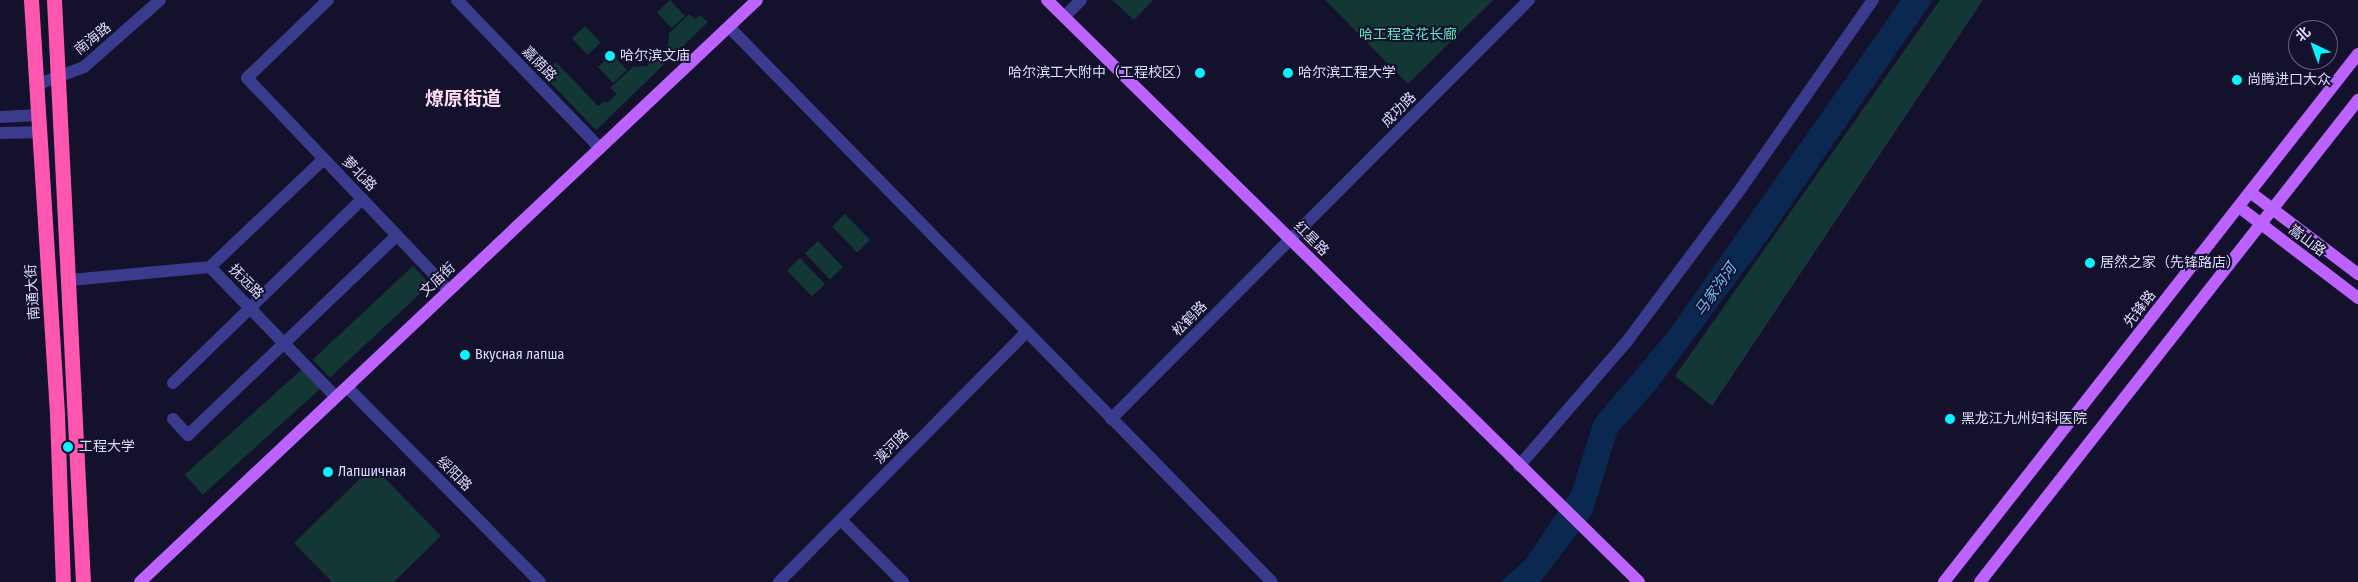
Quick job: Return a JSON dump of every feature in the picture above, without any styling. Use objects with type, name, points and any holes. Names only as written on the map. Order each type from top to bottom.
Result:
[{"type":"highway","name":"南通大街","points":[[32,0],[57,414],[63,582]]},
{"type":"highway","points":[[54,0],[70,280],[83,582]]},
{"type":"main road","name":"文庙街","points":[[140,582],[757,0]]},
{"type":"main road","name":"红星路","points":[[1047,0],[1637,581]]},
{"type":"main road","name":"先锋路","points":[[1944,582],[2358,54]]},
{"type":"main road","points":[[1980,582],[2260,224],[2274,210],[2358,100]]},
{"type":"main road","name":"嵩山路","points":[[2250,192],[2358,274]]},
{"type":"main road","name":"嵩山路","points":[[2239,207],[2358,298]]},
{"type":"street","name":"南海路","points":[[36,85],[84,67],[160,0]]},
{"type":"street","name":"萝北路","points":[[328,0],[247,78],[449,290]]},
{"type":"street","name":"嘉荫路","points":[[457,0],[600,148]]},
{"type":"street","points":[[1064,17],[1081,0]]},
{"type":"street","name":"成功路","points":[[1290,240],[1529,0]]},
{"type":"street","points":[[1519,466],[1628,340],[1736,194],[1872,0]]},
{"type":"street","points":[[729,27],[1272,582]]},
{"type":"street","points":[[0,117],[38,115]]},
{"type":"street","points":[[0,133],[39,132]]},
{"type":"street","points":[[210,267],[324,159]]},
{"type":"street","points":[[173,383],[362,199]]},
{"type":"street","points":[[173,419],[188,435],[396,235]]},
{"type":"street","name":"松鹤路","points":[[1111,419],[1290,240]]},
{"type":"street","name":"抚远路","points":[[70,280],[210,267],[336,397]]},
{"type":"street","name":"漠河路","points":[[779,582],[1026,332]]},
{"type":"street","name":"绥阳路","points":[[347,387],[540,582]]},
{"type":"street","points":[[841,520],[903,582]]},
{"type":"green space","points":[[670,0],[685,16],[672,28],[657,12]]},
{"type":"green space","points":[[1112,0],[1153,0],[1134,20]]},
{"type":"green space","name":"哈工程杏花长廊","points":[[1325,0],[1493,0],[1408,84]]},
{"type":"green space","points":[[1940,0],[1983,0],[1712,406],[1675,376]]},
{"type":"green space","points":[[689,14],[695,19],[700,15],[708,22],[596,130],[543,75],[556,62],[598,106],[605,101],[607,103],[617,94],[610,88],[633,67],[647,66],[668,46],[669,33]]},
{"type":"green space","points":[[585,26],[601,43],[588,55],[572,38]]},
{"type":"green space","points":[[612,54],[627,70],[613,83],[598,67]]},
{"type":"green space","points":[[845,214],[870,240],[857,252],[832,227]]},
{"type":"green space","points":[[818,241],[843,267],[830,279],[805,254]]},
{"type":"green space","points":[[800,258],[825,284],[812,296],[787,271]]},
{"type":"green space","points":[[413,266],[430,284],[330,378],[313,359]]},
{"type":"green space","points":[[302,369],[320,389],[203,495],[185,475]]},
{"type":"green space","points":[[373,466],[441,536],[394,582],[332,582],[294,543]]},
{"type":"water","name":"马家沟河","points":[[1901,0],[1933,0],[1767,240],[1656,389],[1617,433],[1592,514],[1540,582],[1501,582],[1527,558],[1572,490],[1594,420],[1668,332]]},
{"type":"place","name":"哈尔滨文庙","points":[[610,56]]},
{"type":"place","name":"哈尔滨工大附中（工程校区）","points":[[1200,73]]},
{"type":"place","name":"哈尔滨工程大学","points":[[1288,73]]},
{"type":"place","name":"尚腾进口大众","points":[[2237,80]]},
{"type":"place","name":"居然之家（先锋路店）","points":[[2090,263]]},
{"type":"place","name":"Вкусная лапша","points":[[465,355]]},
{"type":"place","name":"黑龙江九州妇科医院","points":[[1950,419]]},
{"type":"place","name":"工程大学","points":[[68,447]]},
{"type":"place","name":"Лапшичная","points":[[328,472]]},
{"type":"district","name":"燎原街道","points":[[463,99]]}]
